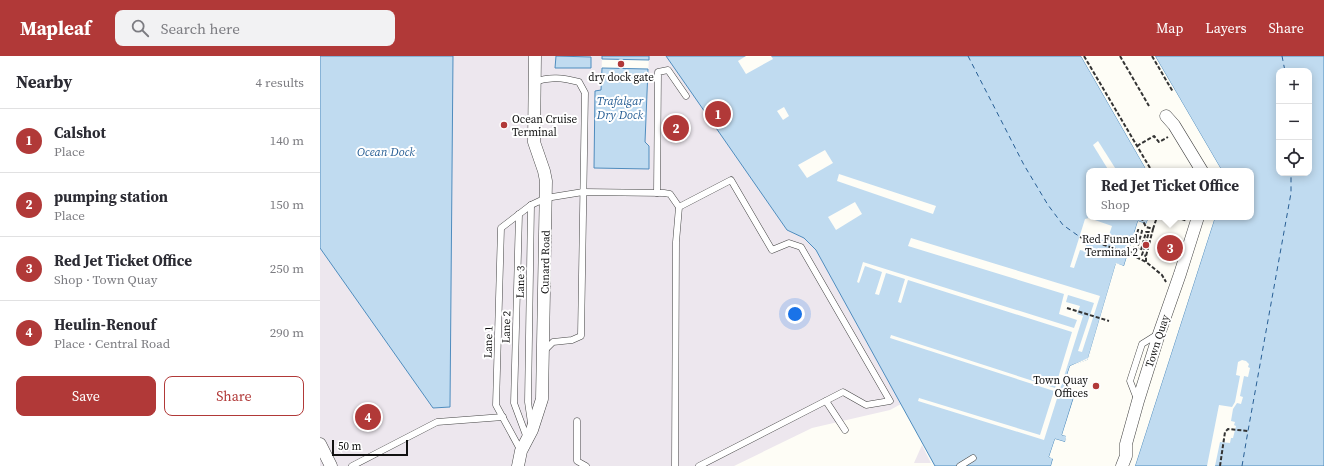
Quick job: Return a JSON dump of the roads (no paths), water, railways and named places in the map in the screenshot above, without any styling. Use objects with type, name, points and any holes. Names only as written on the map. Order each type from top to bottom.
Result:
[{"type":"street","name":"Cunard Road","points":[[518,466],[521,451],[530,434],[542,399],[546,181],[534,142],[534,56]]},
{"type":"street","points":[[1166,116],[1174,125],[1200,168]]},
{"type":"street","name":"Town Quay","points":[[1122,466],[1126,456],[1126,444],[1138,401],[1158,334],[1180,274],[1194,220]]},
{"type":"street","points":[[320,444],[331,466]]},
{"type":"lane","points":[[657,193],[658,72],[668,70],[686,96]]},
{"type":"lane","points":[[534,82],[545,78],[563,78],[579,82],[585,93],[581,336],[572,340],[553,342],[542,352]]},
{"type":"lane","points":[[679,207],[731,180],[772,250],[789,243],[801,247],[890,400],[866,405],[843,392],[699,466]]},
{"type":"lane","points":[[519,214],[531,205],[546,198],[583,192],[664,193],[670,194],[679,207],[676,242],[675,466]]},
{"type":"lane","name":"Lane 3","points":[[530,434],[528,402],[531,205]]},
{"type":"lane","name":"Lane 1","points":[[519,214],[501,228],[496,405],[521,451]]},
{"type":"lane","name":"Lane 2","points":[[519,214],[514,403],[530,434]]},
{"type":"lane","points":[[826,401],[845,430]]},
{"type":"lane","points":[[352,466],[437,422],[503,417]]},
{"type":"lane","points":[[577,421],[577,461],[586,466]]},
{"type":"lane","points":[[960,466],[973,458]]},
{"type":"water","name":"Ocean Dock","points":[[320,56],[453,56],[450,407],[433,408],[320,248]]},
{"type":"water","points":[[556,56],[591,57],[591,68],[555,68]]},
{"type":"water","points":[[602,56],[649,56],[649,60],[602,59]]},
{"type":"water","points":[[666,56],[1081,56],[1145,168],[1086,168],[1086,220],[1148,220],[1146,224],[1138,221],[1124,266],[1116,264],[1088,359],[1070,366],[1066,378],[1075,393],[1062,435],[1067,436],[1065,442],[1055,439],[1049,457],[1053,458],[1051,466],[935,466],[816,250],[804,238],[787,230]]},
{"type":"water","points":[[1155,56],[1324,56],[1324,466],[1135,466],[1214,220],[1254,220],[1254,168],[1220,168]]},
{"type":"water","name":"Trafalgar Dry Dock","points":[[602,68],[648,69],[645,142],[649,146],[649,169],[594,168],[595,91],[601,90]]},
{"type":"place","name":"dry dock gate","points":[[621,64]]},
{"type":"place","name":"Calshot","points":[[718,114]]},
{"type":"place","name":"Ocean Cruise Terminal","points":[[504,125]]},
{"type":"place","name":"pumping station","points":[[676,128]]},
{"type":"place","name":"Red Funnel Terminal 2","points":[[1146,245]]},
{"type":"place","name":"Red Jet Ticket Office","points":[[1170,248]]},
{"type":"place","name":"Town Quay Offices","points":[[1096,386]]},
{"type":"place","name":"Heulin-Renouf","points":[[368,417]]}]
